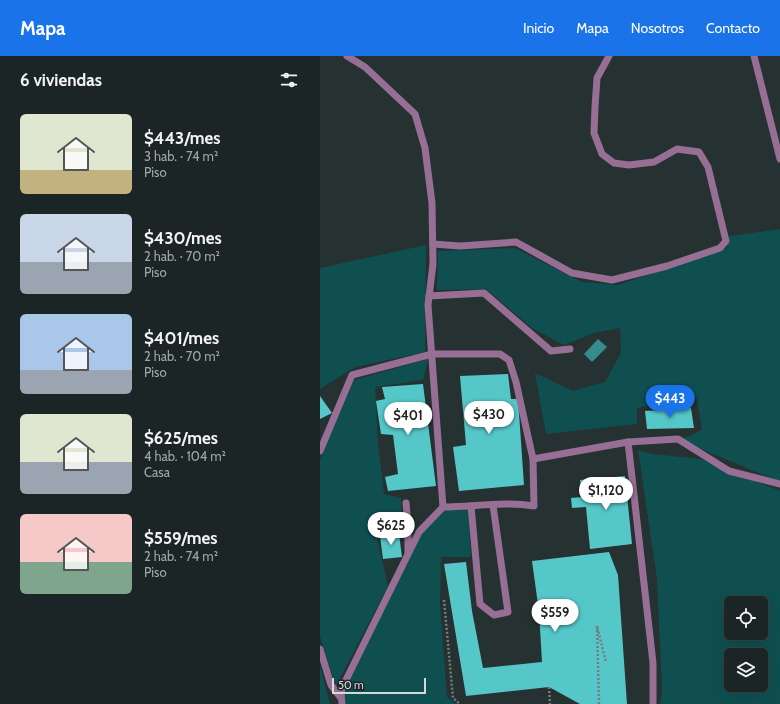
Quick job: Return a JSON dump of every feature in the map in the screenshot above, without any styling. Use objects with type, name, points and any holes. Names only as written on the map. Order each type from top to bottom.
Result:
[{"type":"lane","points":[[347,56],[365,67],[415,114],[425,148],[432,203],[433,264],[429,296],[443,507]]},
{"type":"lane","points":[[433,244],[460,246],[516,242],[572,273],[612,280],[667,266],[720,248],[726,241],[708,167],[699,152],[676,150],[654,162],[629,165],[614,163],[602,154],[594,133],[597,78],[609,56]]},
{"type":"lane","points":[[754,56],[780,159]]},
{"type":"lane","points":[[429,296],[484,293],[551,351],[570,349]]},
{"type":"lane","points":[[320,451],[352,375],[432,354],[500,354],[509,360],[516,382],[533,459],[534,506],[515,503],[443,507],[419,532],[342,688],[341,701]]},
{"type":"lane","points":[[533,459],[628,442],[678,439],[729,471],[780,484]]},
{"type":"lane","points":[[628,442],[653,663],[653,704]]},
{"type":"lane","points":[[406,503],[408,555]]},
{"type":"lane","points":[[471,506],[480,604],[494,615],[508,612],[493,505]]},
{"type":"lane","points":[[320,649],[331,685],[341,701]]},
{"type":"path","points":[[444,600],[453,698],[460,704]]},
{"type":"path","points":[[599,704],[598,626],[606,662]]},
{"type":"path","points":[[549,687],[550,704]]},
{"type":"shaded area","points":[[780,229],[780,482],[680,440],[702,430],[697,398],[637,408],[637,424],[546,434],[535,373],[573,391],[605,382],[621,353],[620,328],[594,333],[564,345],[532,328],[486,289],[437,290],[438,251],[515,248],[582,282],[618,285],[727,248],[729,236]]},
{"type":"shaded area","points":[[426,245],[425,352],[355,367],[320,389],[320,268]]},
{"type":"shaded area","points":[[598,339],[607,347],[592,362],[584,354]]},
{"type":"shaded area","points":[[428,359],[423,380],[375,387],[378,444],[384,494],[401,498],[402,531],[376,533],[388,586],[336,686],[320,637],[320,459],[354,380]]},
{"type":"shaded area","points":[[638,450],[652,454],[702,459],[780,491],[780,704],[660,704],[662,690],[657,579]]},
{"type":"shaded area","points":[[444,510],[468,510],[471,557],[441,557],[440,605],[447,697],[456,704],[344,704],[342,696],[422,533]]},
{"type":"shaded area","points":[[320,666],[330,704],[320,704]]},
{"type":"building","points":[[508,374],[511,399],[518,399],[524,485],[459,491],[453,447],[466,445],[460,376]]},
{"type":"building","points":[[423,384],[436,486],[388,491],[385,477],[398,474],[393,435],[381,434],[376,401],[385,399],[382,387]]},
{"type":"building","points":[[320,396],[332,413],[320,419]]},
{"type":"building","points":[[691,408],[694,428],[647,429],[645,411]]},
{"type":"building","points":[[625,476],[632,544],[590,549],[586,507],[572,508],[571,498],[582,497],[580,480]]},
{"type":"building","points":[[399,534],[402,557],[383,559],[380,536]]},
{"type":"building","points":[[609,552],[618,575],[627,704],[580,704],[549,687],[466,696],[444,564],[466,562],[472,611],[483,668],[542,662],[539,612],[532,561]]}]
